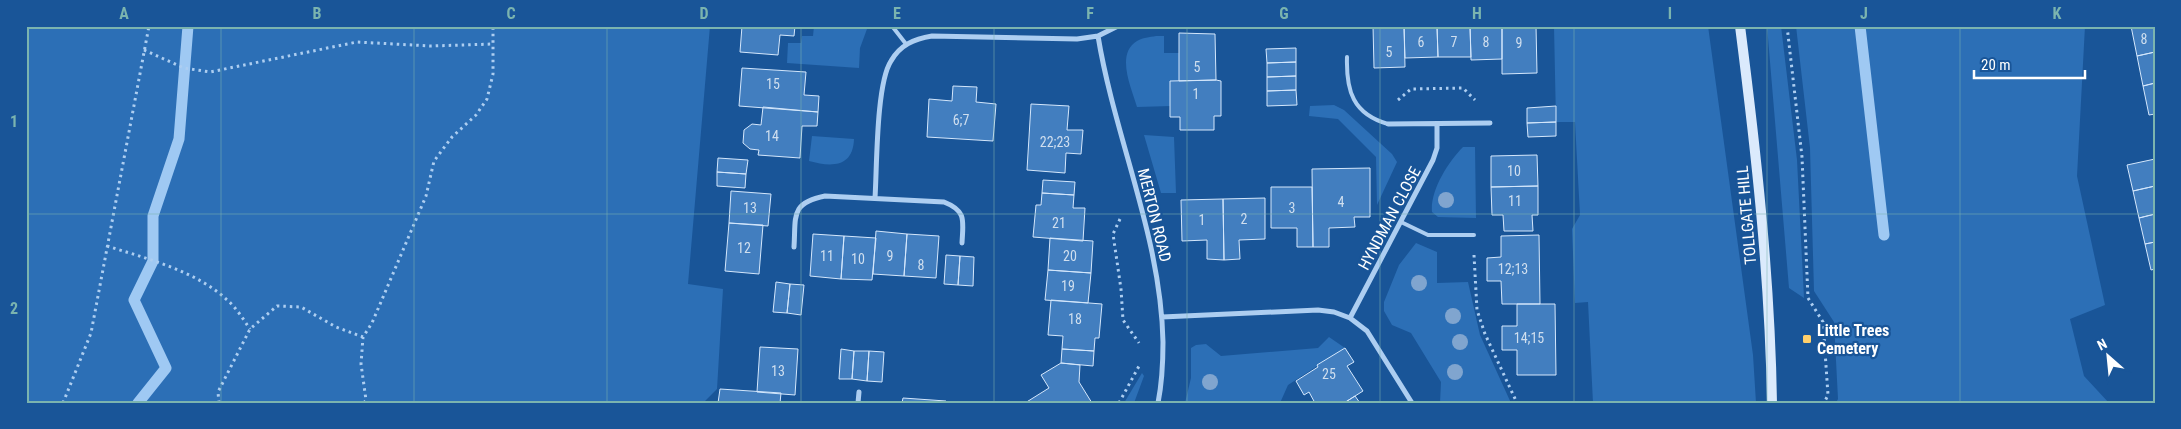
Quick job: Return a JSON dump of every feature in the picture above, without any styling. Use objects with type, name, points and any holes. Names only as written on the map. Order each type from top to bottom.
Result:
[{"type":"street","points":[[876,198],[882,87],[890,62],[906,44],[918,38],[932,36],[1050,40],[1098,36],[1118,26]]},
{"type":"street","name":"TOLLGATE HILL","points":[[1740,26],[1757,164],[1771,344],[1772,403]]},
{"type":"street","name":"MERTON ROAD","points":[[1098,36],[1104,72],[1159,286],[1162,317],[1162,372],[1158,403]]},
{"type":"street","points":[[1388,124],[1490,123]]},
{"type":"street","name":"HYNDMAN CLOSE","points":[[1350,318],[1433,160],[1437,148],[1437,124]]},
{"type":"street","points":[[794,247],[796,215],[801,205],[810,199],[825,196],[944,202],[955,207],[960,212],[963,220],[962,243]]},
{"type":"street","points":[[1162,317],[1318,310],[1334,312],[1350,318],[1367,331],[1412,403]]},
{"type":"street","points":[[858,403],[859,392]]},
{"type":"lane","points":[[892,26],[906,44]]},
{"type":"lane","points":[[1347,57],[1346,74],[1350,94],[1358,108],[1376,121],[1388,124]]},
{"type":"lane","points":[[1401,222],[1428,235],[1474,234]]},
{"type":"path","points":[[63,403],[91,333],[149,26]]},
{"type":"path","points":[[364,403],[366,400],[361,364],[363,337],[372,323],[426,196],[434,161],[452,137],[476,115],[487,99],[493,74],[493,26]]},
{"type":"path","points":[[1787,26],[1802,157],[1808,298],[1823,322],[1828,395],[1824,403]]},
{"type":"path","points":[[144,50],[184,68],[210,72],[357,42],[431,46],[493,44]]},
{"type":"path","points":[[1135,187],[1113,234],[1121,289],[1123,320],[1139,340],[1139,348]]},
{"type":"path","points":[[1474,234],[1477,310],[1485,334],[1517,403]]},
{"type":"path","points":[[107,246],[153,261],[194,278],[227,299],[250,329]]},
{"type":"path","points":[[219,403],[218,392],[250,329],[276,306],[301,306],[336,327],[363,337]]},
{"type":"path","points":[[1119,403],[1140,364]]},
{"type":"shaded area","points":[[26,26],[710,26],[688,284],[723,289],[717,389],[703,403],[26,403]]},
{"type":"shaded area","points":[[814,26],[856,26],[867,29],[860,48],[859,68],[787,63],[788,43],[801,43],[802,36],[813,36]]},
{"type":"shaded area","points":[[1554,26],[1708,26],[1753,355],[1756,403],[1593,403],[1588,302],[1575,303],[1572,229],[1580,215],[1575,122],[1556,122]]},
{"type":"shaded area","points":[[1767,26],[1781,26],[1797,160],[1804,298],[1789,288]]},
{"type":"shaded area","points":[[1796,26],[2085,26],[2077,176],[2105,305],[2070,319],[2084,376],[2109,403],[1836,403],[1838,399],[1834,322],[1814,291],[1810,148]]},
{"type":"shaded area","points":[[1164,36],[1164,53],[1179,53],[1179,81],[1171,106],[1137,107],[1127,72],[1127,54],[1130,47],[1137,41]]},
{"type":"shaded area","points":[[1334,105],[1344,110],[1392,154],[1397,162],[1377,205],[1376,157],[1338,119],[1309,116],[1310,106]]},
{"type":"shaded area","points":[[1144,135],[1174,137],[1176,193],[1161,193]]},
{"type":"shaded area","points":[[812,136],[854,139],[853,149],[850,156],[839,163],[825,164],[809,161]]},
{"type":"shaded area","points":[[1463,147],[1475,147],[1476,218],[1438,217],[1432,212],[1432,204],[1437,186],[1446,169]]},
{"type":"shaded area","points":[[1416,243],[1437,252],[1437,283],[1468,282],[1480,335],[1511,403],[1440,403],[1441,382],[1411,333],[1392,325],[1384,311],[1384,302],[1399,265]]},
{"type":"shaded area","points":[[1329,337],[1345,348],[1288,385],[1280,403],[1185,403],[1191,378],[1191,348],[1196,345],[1206,344],[1221,356],[1318,348]]},
{"type":"shaded area","points":[[1142,373],[1144,376],[1134,403],[1124,403]]},
{"type":"building","points":[[742,26],[795,26],[794,36],[780,35],[778,55],[740,52]]},
{"type":"building","points":[[1373,26],[1404,26],[1405,67],[1374,68]]},
{"type":"building","points":[[1404,26],[1437,26],[1438,57],[1405,58]]},
{"type":"building","points":[[1437,26],[1470,26],[1471,57],[1438,57]]},
{"type":"building","points":[[1470,26],[1502,26],[1502,59],[1471,60]]},
{"type":"building","points":[[1502,26],[1536,26],[1537,73],[1502,74]]},
{"type":"building","points":[[2131,26],[2155,26],[2155,52],[2137,56]]},
{"type":"building","points":[[1179,33],[1215,34],[1216,80],[1179,81]]},
{"type":"building","points":[[1296,48],[1296,62],[1267,63],[1266,49]]},
{"type":"building","points":[[2155,52],[2155,83],[2143,86],[2137,56]]},
{"type":"building","points":[[1296,62],[1296,76],[1267,77],[1267,63]]},
{"type":"building","points":[[742,68],[806,72],[804,95],[819,96],[818,112],[739,106]]},
{"type":"building","points":[[1296,76],[1296,90],[1267,91],[1267,77]]},
{"type":"building","points":[[1170,81],[1221,81],[1221,116],[1214,116],[1214,130],[1180,130],[1180,117],[1170,117]]},
{"type":"building","points":[[2155,83],[2155,114],[2149,115],[2143,86]]},
{"type":"building","points":[[953,86],[977,87],[976,102],[996,104],[993,141],[927,137],[929,99],[952,101]]},
{"type":"building","points":[[1296,90],[1297,105],[1267,106],[1267,91]]},
{"type":"building","points":[[1031,104],[1069,106],[1067,130],[1083,130],[1081,154],[1066,153],[1065,173],[1027,170]]},
{"type":"building","points":[[1556,106],[1556,122],[1527,123],[1527,108]]},
{"type":"building","points":[[763,107],[818,112],[817,126],[802,126],[800,158],[758,155],[759,150],[750,149],[743,143],[744,130],[752,124],[761,125]]},
{"type":"building","points":[[1556,122],[1556,136],[1528,137],[1527,123]]},
{"type":"building","points":[[1537,155],[1538,186],[1491,187],[1491,156]]},
{"type":"building","points":[[718,158],[748,160],[746,174],[717,172]]},
{"type":"building","points":[[2155,159],[2155,186],[2133,191],[2127,165]]},
{"type":"building","points":[[1370,168],[1370,217],[1354,217],[1355,227],[1329,228],[1329,247],[1313,247],[1312,169]]},
{"type":"building","points":[[717,172],[746,174],[745,188],[717,186]]},
{"type":"building","points":[[1043,180],[1075,182],[1074,195],[1042,193]]},
{"type":"building","points":[[1538,186],[1538,215],[1532,215],[1533,231],[1504,231],[1503,215],[1492,215],[1491,187]]},
{"type":"building","points":[[2155,186],[2155,214],[2139,218],[2133,191]]},
{"type":"building","points":[[1271,187],[1312,187],[1313,247],[1297,247],[1297,228],[1271,228]]},
{"type":"building","points":[[731,191],[771,194],[768,226],[729,223]]},
{"type":"building","points":[[1042,193],[1074,195],[1073,208],[1085,208],[1083,241],[1033,237],[1036,205],[1041,205]]},
{"type":"building","points":[[1265,198],[1265,239],[1239,240],[1240,259],[1224,260],[1223,199]]},
{"type":"building","points":[[1223,199],[1224,260],[1207,259],[1207,240],[1182,241],[1181,200]]},
{"type":"building","points":[[2155,214],[2155,242],[2145,244],[2139,218]]},
{"type":"building","points":[[729,223],[763,225],[759,274],[725,271]]},
{"type":"building","points":[[876,231],[907,234],[904,276],[873,274]]},
{"type":"building","points":[[813,234],[844,236],[841,279],[810,276]]},
{"type":"building","points":[[907,234],[939,236],[936,278],[904,276]]},
{"type":"building","points":[[1539,235],[1540,304],[1502,304],[1501,281],[1487,281],[1487,258],[1501,257],[1501,236]]},
{"type":"building","points":[[844,236],[876,238],[872,280],[841,279]]},
{"type":"building","points":[[1050,238],[1093,241],[1091,273],[1048,270]]},
{"type":"building","points":[[2155,242],[2155,269],[2151,270],[2145,244]]},
{"type":"building","points":[[946,255],[960,256],[958,285],[944,284]]},
{"type":"building","points":[[960,256],[974,257],[973,286],[958,285]]},
{"type":"building","points":[[1048,270],[1091,273],[1088,303],[1045,300]]},
{"type":"building","points":[[776,282],[790,284],[787,313],[773,312]]},
{"type":"building","points":[[790,284],[804,285],[801,315],[787,313]]},
{"type":"building","points":[[1051,300],[1102,304],[1099,338],[1095,338],[1094,351],[1062,349],[1063,336],[1048,335]]},
{"type":"building","points":[[1517,304],[1555,304],[1556,375],[1517,375],[1517,350],[1502,350],[1502,326],[1517,326]]},
{"type":"building","points":[[760,347],[798,349],[795,395],[757,392]]},
{"type":"building","points":[[1345,348],[1354,362],[1347,366],[1363,391],[1344,403],[1315,403],[1309,392],[1304,395],[1296,381],[1318,367],[1317,365]]},
{"type":"building","points":[[841,349],[854,351],[852,379],[839,379]]},
{"type":"building","points":[[1062,349],[1094,351],[1093,366],[1061,363]]},
{"type":"building","points":[[854,351],[869,351],[867,381],[852,379]]},
{"type":"building","points":[[869,351],[884,352],[882,382],[867,381]]},
{"type":"building","points":[[1061,363],[1080,365],[1079,382],[1092,403],[1025,403],[1049,388],[1041,375]]},
{"type":"building","points":[[720,389],[781,393],[780,403],[718,403]]},
{"type":"building","points":[[1355,396],[1360,403],[1344,403]]},
{"type":"building","points":[[903,398],[946,401],[946,403],[902,403]]},
{"type":"waterway","points":[[138,403],[166,368],[134,300],[153,261],[153,216],[179,139],[188,26]]},
{"type":"waterway","points":[[1860,26],[1884,235]]},
{"type":"place","name":"Little Trees Cemetery","points":[[1807,339]]}]
